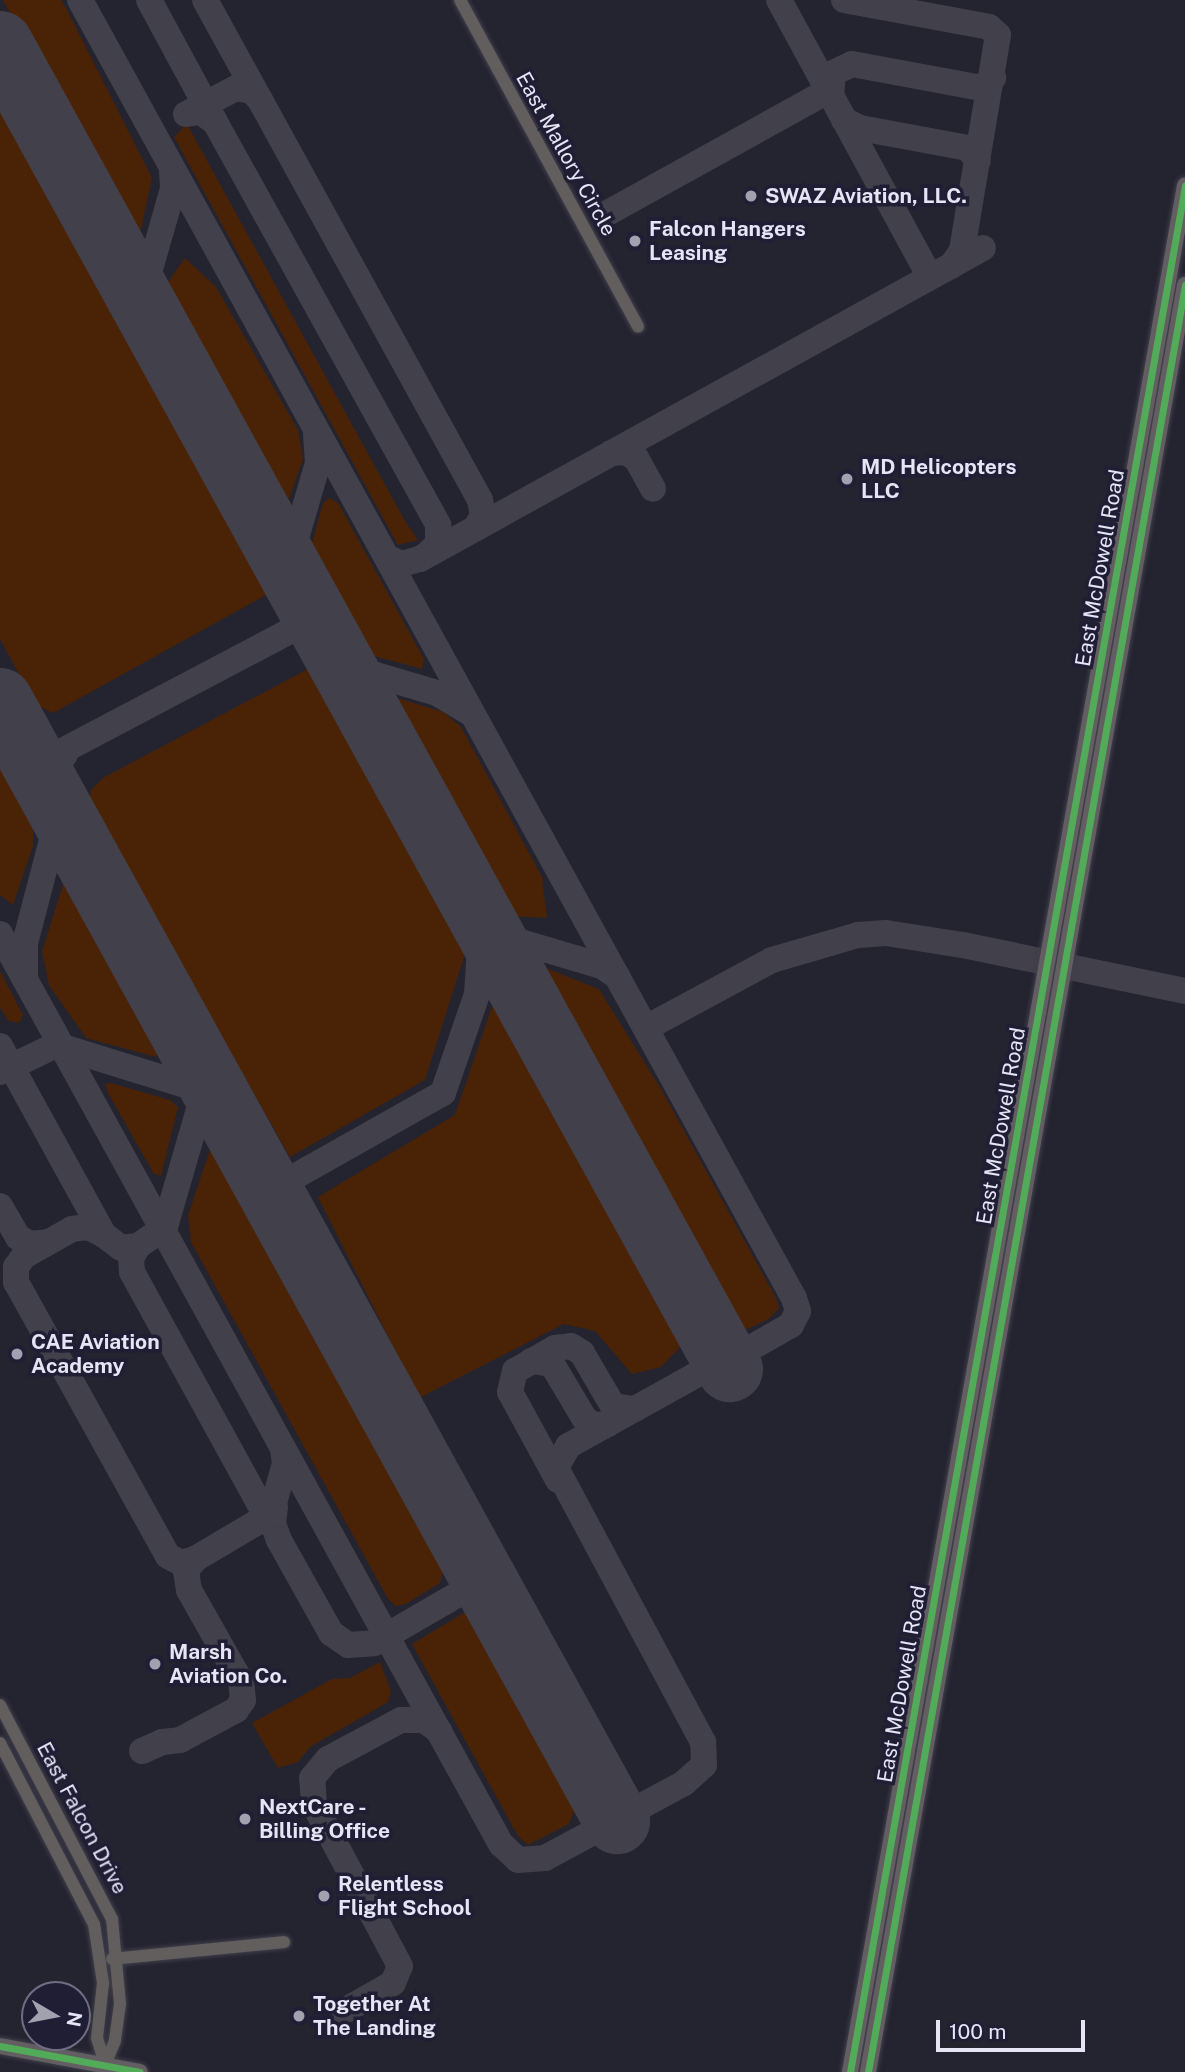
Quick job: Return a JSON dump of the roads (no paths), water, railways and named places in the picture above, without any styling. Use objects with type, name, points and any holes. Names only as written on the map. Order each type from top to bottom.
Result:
[{"type":"main road","name":"East McDowell Road","points":[[850,2072],[1185,186]]},
{"type":"main road","name":"East McDowell Road","points":[[868,2072],[1185,285]]},
{"type":"main road","points":[[1164,307],[1181,310]]},
{"type":"main road","points":[[0,2046],[140,2072]]},
{"type":"street","name":"East Mallory Circle","points":[[460,0],[638,327]]},
{"type":"street","name":"East Falcon Drive","points":[[0,1705],[4,1721],[100,1889],[112,1919],[119,1958],[119,2012],[105,2065]]},
{"type":"street","name":"East Falcon Drive","points":[[0,1743],[89,1907],[102,1960],[97,2038],[105,2065]]},
{"type":"street","points":[[102,1960],[284,1942]]},
{"type":"place","name":"SWAZ Aviation, LLC.","points":[[751,196]]},
{"type":"place","name":"Falcon Hangers Leasing","points":[[635,241]]},
{"type":"place","name":"MD Helicopters LLC","points":[[847,479]]},
{"type":"place","name":"CAE Aviation Academy","points":[[17,1354]]},
{"type":"place","name":"Marsh Aviation Co.","points":[[155,1664]]},
{"type":"place","name":"NextCare - Billing Office","points":[[245,1819]]},
{"type":"place","name":"Relentless Flight School","points":[[324,1896]]},
{"type":"place","name":"Together At The Landing","points":[[299,2016]]}]
